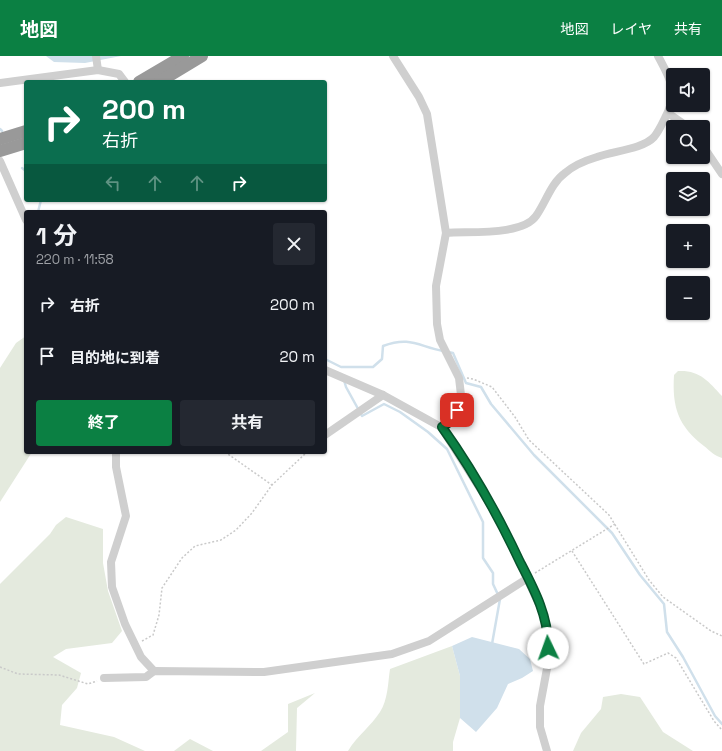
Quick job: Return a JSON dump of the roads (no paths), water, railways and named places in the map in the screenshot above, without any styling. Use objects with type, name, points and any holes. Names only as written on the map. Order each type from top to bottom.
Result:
[{"type":"highway","points":[[142,80],[183,56]]},
{"type":"highway","points":[[162,80],[202,56]]},
{"type":"highway","points":[[0,139],[24,132]]},
{"type":"highway","points":[[0,151],[24,144]]},
{"type":"street","points":[[96,56],[97,69]]},
{"type":"street","points":[[393,56],[419,97],[427,114],[446,233],[436,286],[436,324],[440,340],[458,378],[462,395],[457,410],[451,421],[442,427]]},
{"type":"street","points":[[446,233],[508,230],[521,227],[535,217],[553,187],[564,173],[597,157],[646,143],[654,137],[668,113],[671,103],[672,84],[658,56]]},
{"type":"street","points":[[0,83],[97,69],[119,74],[124,80]]},
{"type":"street","points":[[668,113],[678,120]]},
{"type":"street","points":[[710,156],[722,174]]},
{"type":"street","points":[[0,161],[24,215]]},
{"type":"street","points":[[327,371],[383,395],[442,427],[500,520],[543,613],[548,634],[548,663],[540,706],[540,727],[547,751]]},
{"type":"street","points":[[327,435],[383,395]]},
{"type":"street","points":[[116,454],[116,467],[126,516],[111,562],[112,587],[141,657],[154,671]]},
{"type":"street","points":[[104,678],[146,677],[154,671],[264,672],[392,654],[429,641],[528,578]]},
{"type":"waterway","points":[[38,210],[40,202]]},
{"type":"waterway","points":[[327,360],[341,367],[373,367],[382,359],[383,346],[400,342],[414,343],[443,351]]},
{"type":"waterway","points":[[448,352],[453,353],[466,383],[481,387],[491,404],[534,455],[612,533],[640,575],[664,604],[667,632],[683,657],[715,716],[722,724]]},
{"type":"waterway","points":[[344,380],[346,387],[362,416],[384,404],[400,412],[428,432],[447,449],[483,522],[483,558],[493,573],[493,584],[500,599],[492,644]]}]
